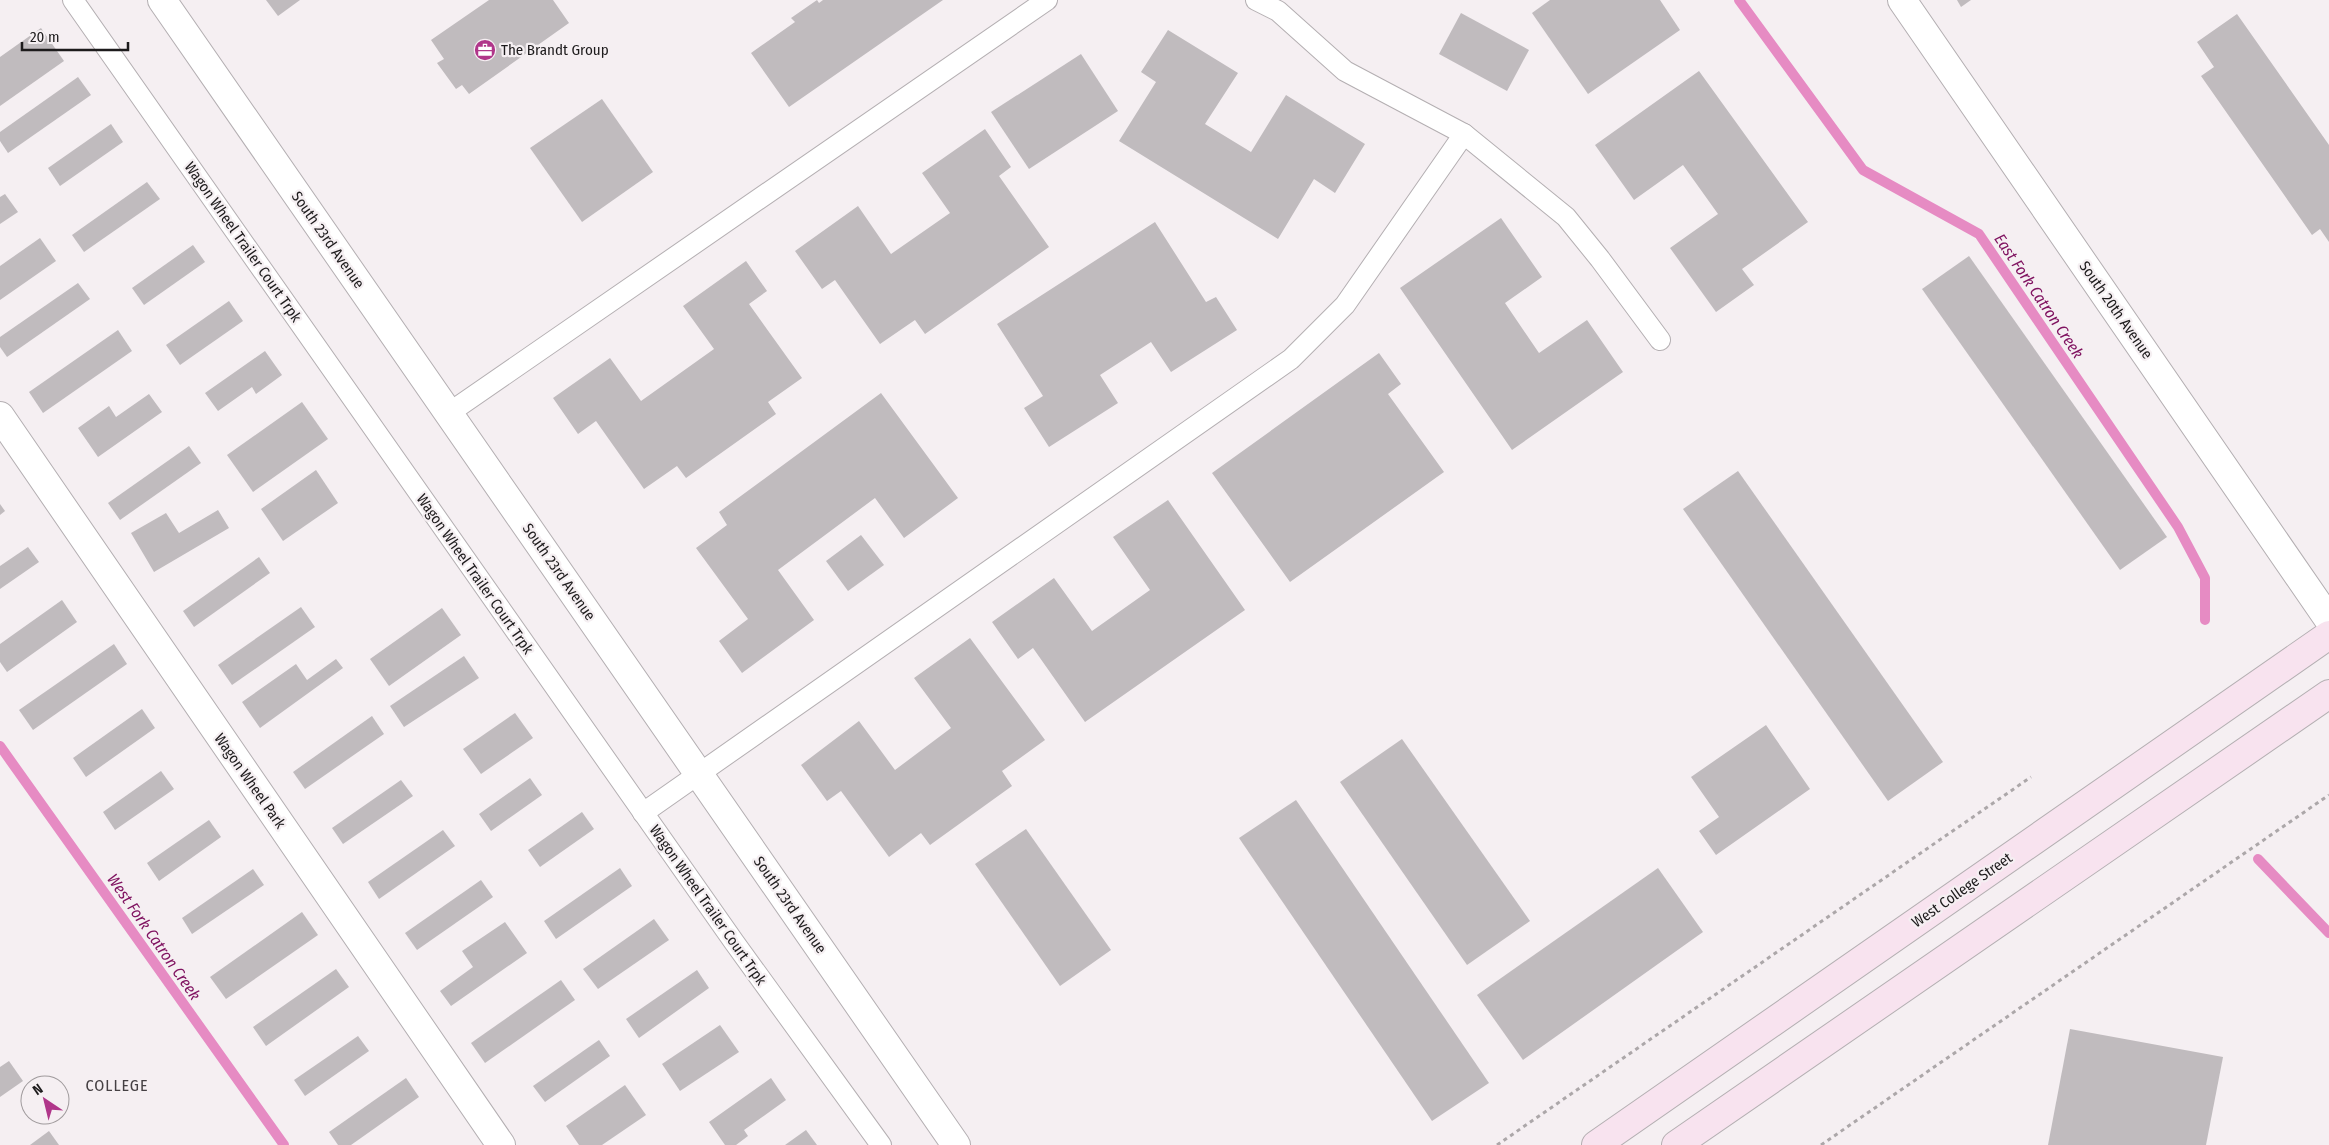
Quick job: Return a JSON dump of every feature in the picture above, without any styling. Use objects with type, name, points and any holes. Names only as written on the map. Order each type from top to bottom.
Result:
[{"type":"main road","name":"West College Street","points":[[1596,1145],[2329,635]]},
{"type":"main road","points":[[1676,1145],[2329,694]]},
{"type":"street","name":"South 23rd Avenue","points":[[162,0],[956,1145]]},
{"type":"street","name":"South 20th Avenue","points":[[1902,0],[2329,620]]},
{"type":"street","name":"Wagon Wheel Park","points":[[0,416],[501,1145]]},
{"type":"lane","name":"Wagon Wheel Trailer Court Trpk","points":[[73,0],[643,813],[881,1145]]},
{"type":"lane","points":[[449,413],[1047,0]]},
{"type":"lane","points":[[1256,0],[1278,11],[1345,71],[1464,134],[1566,217],[1600,259],[1660,340]]},
{"type":"lane","points":[[643,813],[1291,360],[1345,305],[1464,134]]},
{"type":"path","points":[[1497,1145],[2031,777]]},
{"type":"path","points":[[1821,1145],[2329,795]]},
{"type":"building","points":[[266,0],[300,0],[278,16]]},
{"type":"building","name":"The Brandt Group","points":[[489,0],[553,0],[569,23],[469,94],[462,85],[456,89],[437,63],[444,59],[431,40]]},
{"type":"building","points":[[817,0],[819,3],[823,0],[943,0],[789,107],[751,53],[795,22],[791,18]]},
{"type":"building","points":[[1550,0],[1660,0],[1680,30],[1588,94],[1532,13]]},
{"type":"building","points":[[1957,0],[1971,0],[1961,7]]},
{"type":"building","points":[[1461,13],[1529,50],[1507,91],[1439,54]]},
{"type":"building","points":[[2237,14],[2329,145],[2329,242],[2320,229],[2312,235],[2201,76],[2214,67],[2197,42]]},
{"type":"building","points":[[41,28],[64,61],[0,106],[0,57]]},
{"type":"building","points":[[1168,30],[1238,73],[1205,124],[1251,152],[1286,95],[1365,144],[1335,193],[1314,179],[1278,239],[1119,141],[1156,82],[1141,72]]},
{"type":"building","points":[[1081,54],[1118,111],[1029,169],[991,112]]},
{"type":"building","points":[[1699,71],[1808,222],[1742,269],[1754,285],[1716,312],[1670,248],[1718,214],[1683,165],[1634,200],[1595,145]]},
{"type":"building","points":[[78,77],[91,95],[8,153],[0,141],[0,132]]},
{"type":"building","points":[[602,99],[653,172],[582,222],[530,148]]},
{"type":"building","points":[[111,124],[123,142],[60,186],[48,168]]},
{"type":"building","points":[[985,129],[1011,167],[999,176],[1049,247],[925,334],[915,320],[880,344],[835,280],[822,289],[795,251],[858,206],[891,254],[950,213],[922,173]]},
{"type":"building","points":[[147,182],[160,199],[84,252],[72,235]]},
{"type":"building","points":[[5,194],[18,212],[0,224],[0,197]]},
{"type":"building","points":[[1501,218],[1542,277],[1505,303],[1539,353],[1587,320],[1623,372],[1512,450],[1400,288]]},
{"type":"building","points":[[1155,222],[1206,302],[1216,297],[1237,330],[1171,372],[1151,342],[1100,375],[1118,403],[1049,447],[1024,408],[1043,396],[997,324]]},
{"type":"building","points":[[40,238],[56,261],[0,300],[0,266]]},
{"type":"building","points":[[193,245],[205,262],[144,305],[132,288]]},
{"type":"building","points":[[1969,256],[2167,537],[2120,570],[1922,289]]},
{"type":"building","points":[[746,261],[767,291],[749,304],[802,378],[768,402],[776,414],[686,478],[677,466],[644,489],[596,421],[578,434],[553,398],[610,358],[641,401],[714,349],[683,306]]},
{"type":"building","points":[[78,283],[90,299],[7,357],[0,347],[0,337]]},
{"type":"building","points":[[229,301],[243,321],[180,365],[166,345]]},
{"type":"building","points":[[118,330],[132,351],[43,413],[29,392]]},
{"type":"building","points":[[265,351],[282,375],[256,394],[252,387],[218,411],[205,393]]},
{"type":"building","points":[[1379,353],[1401,384],[1388,394],[1444,472],[1290,582],[1212,473]]},
{"type":"building","points":[[881,393],[958,498],[904,538],[875,498],[778,570],[814,620],[742,673],[719,641],[748,619],[696,548],[727,525],[719,512]]},
{"type":"building","points":[[149,394],[162,412],[98,457],[78,428],[109,406],[116,417]]},
{"type":"building","points":[[302,402],[328,439],[253,492],[227,455]]},
{"type":"building","points":[[189,446],[201,463],[120,520],[108,503]]},
{"type":"building","points":[[316,470],[338,503],[283,541],[261,509]]},
{"type":"building","points":[[1738,471],[1943,762],[1888,801],[1683,509]]},
{"type":"building","points":[[1168,500],[1245,610],[1085,722],[1033,648],[1018,659],[992,622],[1054,578],[1092,631],[1150,590],[1113,537]]},
{"type":"building","points":[[0,504],[5,511],[0,515]]},
{"type":"building","points":[[218,510],[229,528],[154,572],[131,533],[166,513],[179,533]]},
{"type":"building","points":[[861,535],[884,565],[848,591],[826,561]]},
{"type":"building","points":[[28,547],[39,562],[0,589],[0,566]]},
{"type":"building","points":[[259,557],[270,573],[194,627],[183,611]]},
{"type":"building","points":[[62,600],[77,622],[7,672],[0,662],[0,644]]},
{"type":"building","points":[[301,607],[315,627],[232,685],[218,665]]},
{"type":"building","points":[[442,608],[461,635],[389,686],[370,659]]},
{"type":"building","points":[[970,638],[1045,740],[1002,771],[1012,786],[930,845],[921,833],[889,857],[841,791],[827,801],[801,765],[859,721],[895,770],[951,728],[914,678]]},
{"type":"building","points":[[114,644],[127,664],[33,730],[19,710]]},
{"type":"building","points":[[464,656],[479,678],[404,727],[390,706]]},
{"type":"building","points":[[336,659],[343,668],[260,728],[242,702],[296,664],[307,680]]},
{"type":"building","points":[[142,709],[155,728],[86,777],[73,758]]},
{"type":"building","points":[[515,713],[533,738],[481,774],[463,749]]},
{"type":"building","points":[[372,716],[384,734],[305,789],[293,772]]},
{"type":"building","points":[[1766,725],[1810,789],[1716,855],[1699,831],[1719,817],[1691,777]]},
{"type":"building","points":[[1402,739],[1530,921],[1467,965],[1340,782]]},
{"type":"building","points":[[161,771],[174,789],[115,830],[103,812]]},
{"type":"building","points":[[530,778],[542,795],[491,831],[479,814]]},
{"type":"building","points":[[401,780],[413,796],[343,844],[332,828]]},
{"type":"building","points":[[1296,800],[1489,1083],[1432,1121],[1239,838]]},
{"type":"building","points":[[582,812],[594,829],[540,867],[528,850]]},
{"type":"building","points":[[209,820],[221,837],[159,881],[147,863]]},
{"type":"building","points":[[1026,829],[1111,950],[1060,986],[975,864]]},
{"type":"building","points":[[443,830],[455,846],[379,899],[368,882]]},
{"type":"building","points":[[620,868],[632,886],[556,939],[544,921]]},
{"type":"building","points":[[1658,868],[1703,932],[1523,1060],[1477,995]]},
{"type":"building","points":[[253,869],[264,885],[192,934],[182,918]]},
{"type":"building","points":[[481,880],[493,897],[417,950],[405,933]]},
{"type":"building","points":[[302,912],[318,935],[226,999],[210,977]]},
{"type":"building","points":[[654,919],[669,940],[598,989],[583,969]]},
{"type":"building","points":[[505,922],[527,953],[451,1006],[440,991],[473,967],[462,951]]},
{"type":"building","points":[[336,969],[349,987],[266,1046],[253,1027]]},
{"type":"building","points":[[697,970],[709,988],[639,1038],[626,1019]]},
{"type":"building","points":[[561,980],[575,1000],[485,1063],[471,1043]]},
{"type":"building","points":[[720,1025],[739,1052],[680,1091],[662,1064]]},
{"type":"building","points":[[2070,1029],[2223,1057],[2206,1145],[2048,1145]]},
{"type":"building","points":[[358,1036],[369,1051],[305,1096],[294,1080]]},
{"type":"building","points":[[599,1040],[610,1056],[545,1102],[533,1086]]},
{"type":"building","points":[[9,1061],[20,1077],[20,1083],[0,1097],[0,1067]]},
{"type":"building","points":[[406,1078],[419,1097],[351,1145],[338,1145],[329,1132]]},
{"type":"building","points":[[771,1078],[786,1100],[744,1130],[748,1136],[736,1145],[725,1145],[709,1122]]},
{"type":"building","points":[[625,1085],[646,1115],[602,1145],[579,1145],[566,1126]]},
{"type":"building","points":[[806,1130],[817,1145],[785,1145]]},
{"type":"building","points":[[49,1131],[59,1145],[30,1145]]},
{"type":"waterway","name":"East Fork Catron Creek","points":[[1739,0],[1863,170],[1979,234],[2178,527],[2205,578],[2205,620]]},
{"type":"waterway","name":"West Fork Catron Creek","points":[[0,746],[284,1145]]},
{"type":"waterway","name":"East Fork Catron Creek","points":[[2258,859],[2329,933]]},
{"type":"place","name":"The Brandt Group","points":[[485,50]]},
{"type":"district","name":"COLLEGE","points":[[117,1085]]}]
